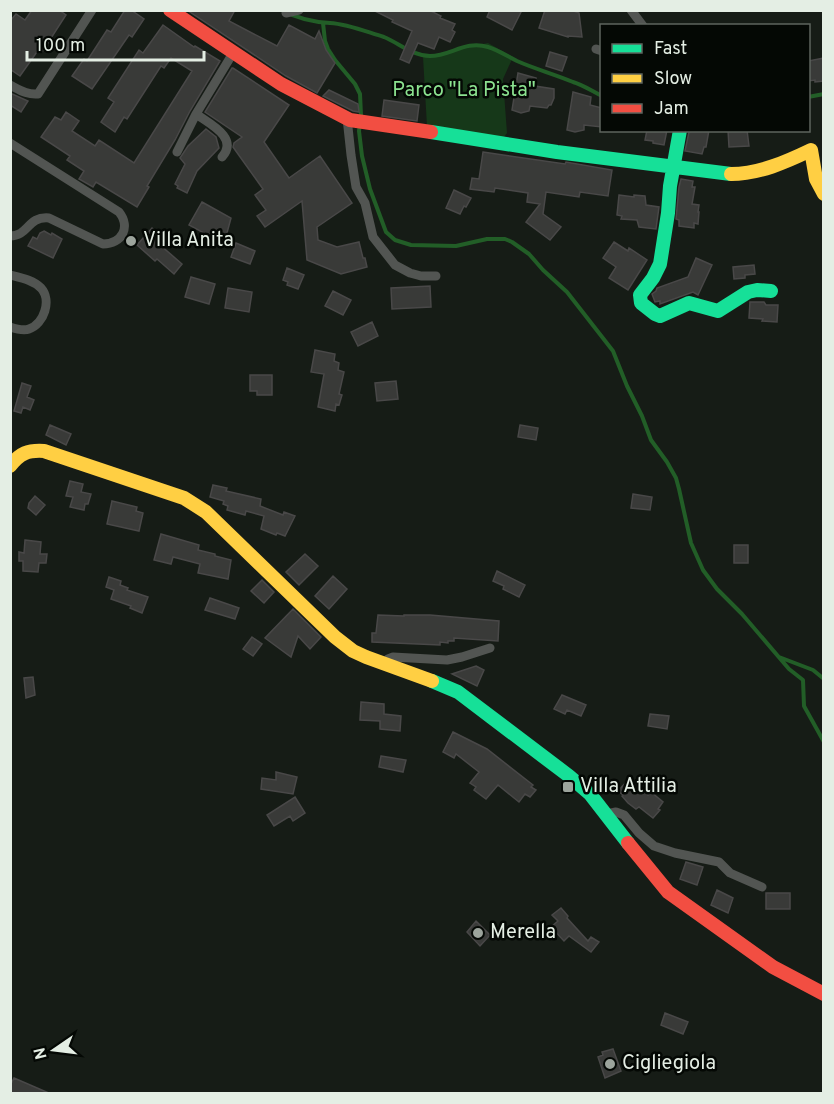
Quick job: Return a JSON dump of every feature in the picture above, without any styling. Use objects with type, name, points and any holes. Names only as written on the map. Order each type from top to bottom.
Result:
[{"type":"street","points":[[10,85],[24,93],[38,94],[92,10]]},
{"type":"street","points":[[170,10],[281,84],[348,119],[557,152],[738,175],[760,170],[811,150],[817,183],[824,194]]},
{"type":"street","points":[[286,13],[299,10]]},
{"type":"street","points":[[631,10],[642,24]]},
{"type":"street","points":[[177,152],[196,114],[233,52]]},
{"type":"street","points":[[196,114],[222,132],[228,146],[228,151],[222,158]]},
{"type":"street","points":[[348,119],[356,187],[365,203],[373,237],[395,265],[421,276],[436,276]]},
{"type":"street","points":[[680,132],[660,264],[653,278],[639,295],[641,303],[655,315],[660,316],[689,303],[718,311],[748,292],[771,291]]},
{"type":"street","points":[[10,143],[119,212],[124,226],[124,231],[118,240],[108,244],[103,244],[49,218],[40,217],[19,235],[10,236]]},
{"type":"street","points":[[10,275],[32,281],[43,289],[46,305],[44,315],[37,324],[29,329],[18,330],[10,327]]},
{"type":"street","points":[[10,466],[16,458],[29,450],[44,451],[184,498],[195,504],[335,637],[352,650],[441,683],[458,692],[590,794],[668,892],[773,967],[824,994]]},
{"type":"street","points":[[385,664],[388,658],[393,657],[447,660],[490,648]]},
{"type":"street","points":[[607,814],[616,812],[624,815],[654,846],[718,862],[730,873],[762,887]]},
{"type":"green space","name":"Parco \"La Pista\"","points":[[488,43],[513,57],[503,79],[507,133],[504,137],[427,126],[423,57]]},
{"type":"building","points":[[32,10],[59,10],[66,15],[42,52],[39,49],[20,76],[10,69],[10,21],[16,14],[25,20]]},
{"type":"building","points":[[125,10],[131,10],[144,19],[132,37],[129,35],[92,89],[72,76],[84,59],[87,61],[107,30],[111,32]]},
{"type":"building","points":[[187,10],[235,10],[229,21],[277,46],[289,25],[315,39],[319,31],[326,50],[335,63],[317,93],[286,76]]},
{"type":"building","points":[[373,10],[429,10],[441,16],[440,18],[455,24],[452,30],[455,32],[450,42],[439,37],[434,49],[418,43],[409,63],[400,59],[412,31]]},
{"type":"building","points":[[490,10],[522,10],[512,30],[487,17]]},
{"type":"building","points":[[545,10],[571,10],[579,13],[582,37],[568,37],[539,28]]},
{"type":"building","points":[[163,25],[194,47],[220,61],[137,207],[96,182],[93,187],[79,179],[84,171],[67,160],[70,156],[41,137],[55,117],[61,120],[66,112],[79,121],[72,131],[95,146],[99,140],[134,163],[192,71],[171,58],[164,68],[161,66],[127,119],[124,117],[115,132],[101,122],[114,102],[108,98],[139,50],[143,53]]},
{"type":"building","points":[[550,52],[567,57],[562,71],[546,66]]},
{"type":"building","points":[[824,58],[824,81],[810,81],[810,61]]},
{"type":"building","points":[[232,68],[289,105],[264,142],[289,178],[320,156],[352,203],[317,227],[318,240],[337,247],[359,242],[367,267],[341,274],[307,260],[302,201],[265,227],[257,216],[266,210],[255,195],[263,189],[233,147],[234,143],[242,137],[205,112]]},
{"type":"building","points":[[518,73],[536,78],[535,86],[554,89],[551,105],[547,108],[530,106],[529,111],[521,113],[512,110]]},
{"type":"building","points":[[329,90],[358,104],[359,112],[323,96]]},
{"type":"building","points":[[573,92],[591,97],[590,105],[600,108],[600,127],[584,125],[584,130],[575,132],[567,130]]},
{"type":"building","points":[[10,93],[28,101],[21,112],[10,105]]},
{"type":"building","points":[[384,100],[419,105],[417,121],[382,116]]},
{"type":"building","points":[[206,129],[216,137],[219,148],[197,171],[187,193],[177,188],[175,184],[185,164],[180,158],[188,146]]},
{"type":"building","points":[[647,132],[667,132],[664,145],[645,140]]},
{"type":"building","points":[[689,132],[709,132],[706,147],[702,154],[685,151]]},
{"type":"building","points":[[728,132],[747,132],[749,146],[729,147]]},
{"type":"building","points":[[483,152],[612,170],[608,196],[580,192],[579,197],[546,192],[543,214],[561,227],[550,240],[526,222],[540,204],[527,202],[528,193],[495,188],[494,192],[470,189],[472,178],[479,179]]},
{"type":"building","points":[[681,179],[693,181],[692,187],[695,187],[692,204],[699,205],[699,212],[698,224],[694,223],[694,228],[679,226],[679,220],[676,219]]},
{"type":"building","points":[[454,190],[471,198],[460,214],[446,208]]},
{"type":"building","points":[[619,195],[645,196],[646,205],[659,207],[656,229],[639,227],[637,220],[621,219],[622,216],[617,215]]},
{"type":"building","points":[[202,202],[231,218],[224,244],[189,225]]},
{"type":"building","points":[[152,228],[163,238],[159,244],[182,264],[174,274],[137,245]]},
{"type":"building","points":[[44,231],[62,239],[53,258],[28,246],[33,237],[37,239]]},
{"type":"building","points":[[614,242],[628,251],[629,248],[647,260],[628,290],[609,278],[616,267],[603,258]]},
{"type":"building","points":[[236,243],[255,251],[250,264],[231,257]]},
{"type":"building","points":[[696,258],[712,265],[698,295],[693,292],[660,304],[660,301],[655,302],[652,294],[657,288],[688,277]]},
{"type":"building","points":[[754,265],[755,274],[734,279],[733,267]]},
{"type":"building","points":[[287,268],[304,275],[298,289],[287,285],[288,282],[283,280]]},
{"type":"building","points":[[191,277],[215,284],[209,304],[185,297]]},
{"type":"building","points":[[430,286],[431,307],[392,309],[391,288]]},
{"type":"building","points":[[228,288],[252,292],[249,312],[225,308]]},
{"type":"building","points":[[333,291],[351,300],[343,315],[325,306]]},
{"type":"building","points":[[750,302],[778,305],[777,322],[749,318]]},
{"type":"building","points":[[372,322],[378,336],[358,346],[351,332]]},
{"type":"building","points":[[315,350],[335,354],[334,361],[339,363],[338,370],[344,372],[339,394],[342,395],[339,405],[336,404],[335,411],[318,407],[324,374],[311,372]]},
{"type":"building","points":[[250,375],[272,375],[272,395],[257,395],[257,391],[250,391]]},
{"type":"building","points":[[396,381],[398,399],[377,401],[375,383]]},
{"type":"building","points":[[22,383],[31,386],[27,397],[34,400],[30,410],[23,407],[21,413],[14,411]]},
{"type":"building","points":[[50,425],[71,434],[66,445],[46,435]]},
{"type":"building","points":[[520,425],[538,428],[536,440],[518,437]]},
{"type":"building","points":[[70,481],[83,484],[81,492],[91,494],[84,510],[70,507],[73,497],[66,496]]},
{"type":"building","points":[[213,485],[227,488],[226,491],[261,499],[260,506],[283,515],[284,512],[295,516],[285,536],[261,529],[264,516],[246,511],[245,515],[227,510],[228,506],[223,504],[224,501],[210,497]]},
{"type":"building","points":[[633,494],[652,497],[650,510],[631,508]]},
{"type":"building","points":[[35,496],[45,505],[36,515],[28,508]]},
{"type":"building","points":[[112,501],[137,507],[136,511],[143,513],[139,531],[107,524]]},
{"type":"building","points":[[161,534],[199,545],[198,550],[231,560],[228,579],[198,573],[200,564],[173,557],[171,564],[154,560]]},
{"type":"building","points":[[25,540],[41,542],[40,554],[47,554],[46,563],[39,563],[38,572],[23,571],[23,561],[19,561],[19,552],[24,553]]},
{"type":"building","points":[[734,545],[748,545],[748,563],[734,563]]},
{"type":"building","points":[[305,554],[318,566],[299,585],[286,572]]},
{"type":"building","points":[[497,571],[525,585],[519,597],[493,581]]},
{"type":"building","points":[[333,576],[347,589],[329,609],[315,596]]},
{"type":"building","points":[[109,577],[121,581],[120,585],[128,588],[127,590],[148,597],[142,613],[130,608],[131,606],[111,599],[114,590],[106,587]]},
{"type":"building","points":[[262,580],[274,592],[264,603],[251,591]]},
{"type":"building","points":[[210,598],[239,608],[235,619],[205,610]]},
{"type":"building","points":[[293,609],[321,637],[310,649],[298,636],[291,657],[265,638]]},
{"type":"building","points":[[378,615],[430,615],[499,621],[498,641],[454,638],[454,641],[448,641],[448,643],[440,642],[440,645],[372,642],[372,633],[376,633]]},
{"type":"building","points":[[252,637],[262,644],[253,656],[243,649]]},
{"type":"building","points":[[476,666],[484,670],[477,686],[452,674]]},
{"type":"building","points":[[33,677],[35,695],[26,698],[24,678]]},
{"type":"building","points":[[562,695],[586,705],[581,716],[567,710],[565,714],[554,709]]},
{"type":"building","points":[[361,702],[384,704],[384,714],[401,716],[400,731],[380,729],[380,721],[360,720]]},
{"type":"building","points":[[650,714],[669,716],[667,729],[648,726]]},
{"type":"building","points":[[453,732],[487,749],[533,785],[531,787],[536,790],[530,797],[525,794],[519,802],[498,785],[486,799],[474,790],[476,787],[470,783],[479,772],[456,754],[454,758],[443,752]]},
{"type":"building","points":[[381,756],[406,760],[403,772],[379,767]]},
{"type":"building","points":[[276,772],[297,777],[293,794],[261,789],[262,778],[276,780]]},
{"type":"building","points":[[629,779],[648,795],[651,792],[663,802],[653,818],[639,807],[636,809],[628,803],[618,791]]},
{"type":"building","points":[[295,797],[305,813],[293,821],[290,816],[274,826],[267,815]]},
{"type":"building","points":[[686,862],[703,867],[697,885],[680,879]]},
{"type":"building","points":[[717,890],[733,898],[728,913],[711,905]]},
{"type":"building","points":[[766,893],[790,893],[790,909],[766,909]]},
{"type":"building","points":[[561,908],[588,941],[591,937],[599,942],[591,952],[569,936],[564,941],[551,927],[558,921],[552,915]]},
{"type":"building","name":"Merella","points":[[476,921],[490,935],[480,946],[467,932]]},
{"type":"building","points":[[665,1013],[688,1022],[683,1034],[661,1025]]},
{"type":"building","name":"Cigliegiola","points":[[613,1049],[621,1071],[605,1078],[598,1057],[603,1055],[602,1052]]},
{"type":"building","points":[[14,1078],[51,1094],[10,1094],[10,1086]]},
{"type":"waterway","points":[[282,10],[305,19],[344,25],[384,37],[411,52],[423,55],[445,54],[472,45],[488,47],[600,95]]},
{"type":"waterway","points":[[323,23],[328,49],[360,94],[359,131],[362,156],[370,189],[386,232],[395,240],[411,245],[456,246],[487,239],[505,239],[529,254],[567,292],[613,351],[651,440],[676,478],[691,543],[703,570],[717,589],[742,614],[789,669],[803,680],[804,706],[824,742]]},
{"type":"waterway","points":[[810,97],[824,94]]},
{"type":"waterway","points":[[779,657],[813,670],[824,679]]},
{"type":"traffic: fast","points":[[431,132],[557,152],[731,174]]},
{"type":"traffic: fast","points":[[680,132],[660,264],[640,295],[641,303],[660,316],[689,303],[718,311],[748,292],[771,291]]},
{"type":"traffic: fast","points":[[432,681],[458,692],[569,776],[590,794],[628,843]]},
{"type":"traffic: slow","points":[[731,174],[762,170],[811,150],[816,179],[824,194]]},
{"type":"traffic: slow","points":[[10,466],[25,453],[44,451],[184,498],[206,512],[335,637],[353,651],[432,681]]},
{"type":"traffic: jam","points":[[170,10],[281,84],[350,120],[431,132]]},
{"type":"traffic: jam","points":[[628,843],[668,892],[773,967],[824,994]]},
{"type":"place","name":"Villa Anita","points":[[131,241]]},
{"type":"place","name":"Villa Attilia","points":[[568,787]]},
{"type":"place","name":"Merella","points":[[478,933]]},
{"type":"place","name":"Cigliegiola","points":[[610,1064]]}]
